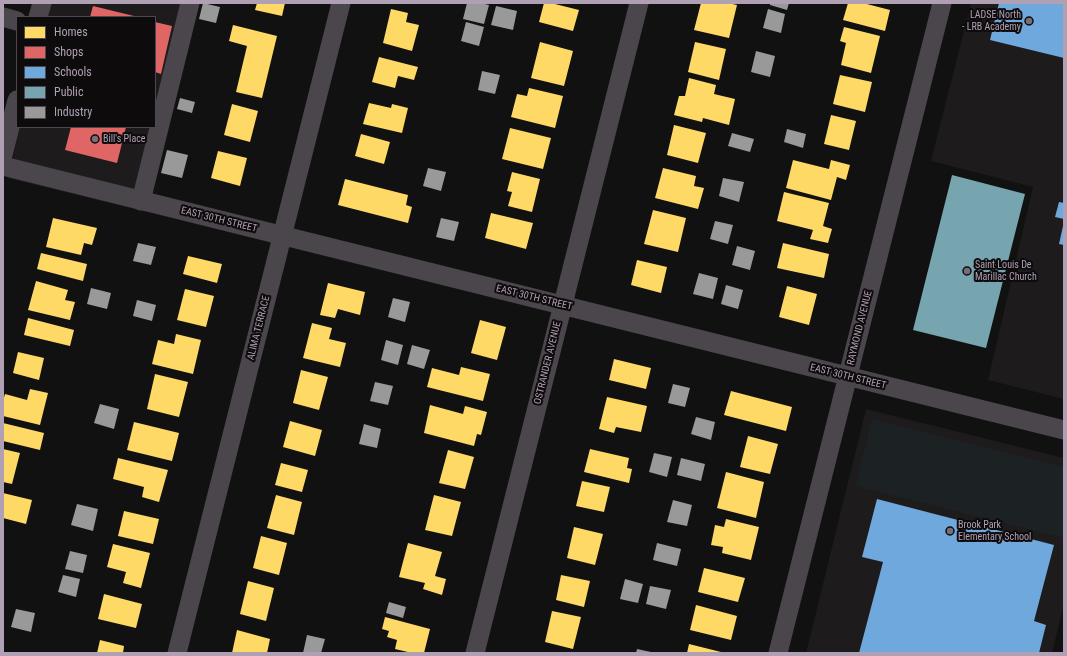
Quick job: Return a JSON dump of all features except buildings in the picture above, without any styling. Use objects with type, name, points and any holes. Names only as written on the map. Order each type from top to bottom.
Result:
[{"type":"street","points":[[38,16],[42,3]]},
{"type":"street","points":[[141,201],[190,3]]},
{"type":"street","name":"ALIMA TERRACE","points":[[177,653],[341,3]]},
{"type":"street","name":"OSTRANDER AVENUE","points":[[475,653],[639,3]]},
{"type":"street","name":"RAYMOND AVENUE","points":[[778,653],[942,3]]},
{"type":"street","points":[[3,17],[16,21]]},
{"type":"street","points":[[3,155],[16,104]]},
{"type":"street","name":"EAST 30TH STREET","points":[[3,166],[1064,430]]},
{"type":"shaded area","points":[[50,3],[199,3],[146,212],[8,178],[20,128],[156,128],[156,16],[47,16]]},
{"type":"shaded area","points":[[971,3],[1064,3],[1064,399],[988,380],[1033,187],[931,161]]},
{"type":"shaded area","name":"Brook Park Elementary School","points":[[866,409],[1064,458],[1064,604],[1052,653],[806,653]]},
{"type":"shaded area","points":[[872,419],[1064,467],[1064,538],[855,486]]},
{"type":"place","name":"LADSE North - LRB Academy","points":[[1029,21]]},
{"type":"place","name":"Bill's Place","points":[[95,139]]},
{"type":"place","name":"Saint Louis De Marillac Church","points":[[967,271]]},
{"type":"place","name":"Brook Park Elementary School","points":[[950,531]]}]
